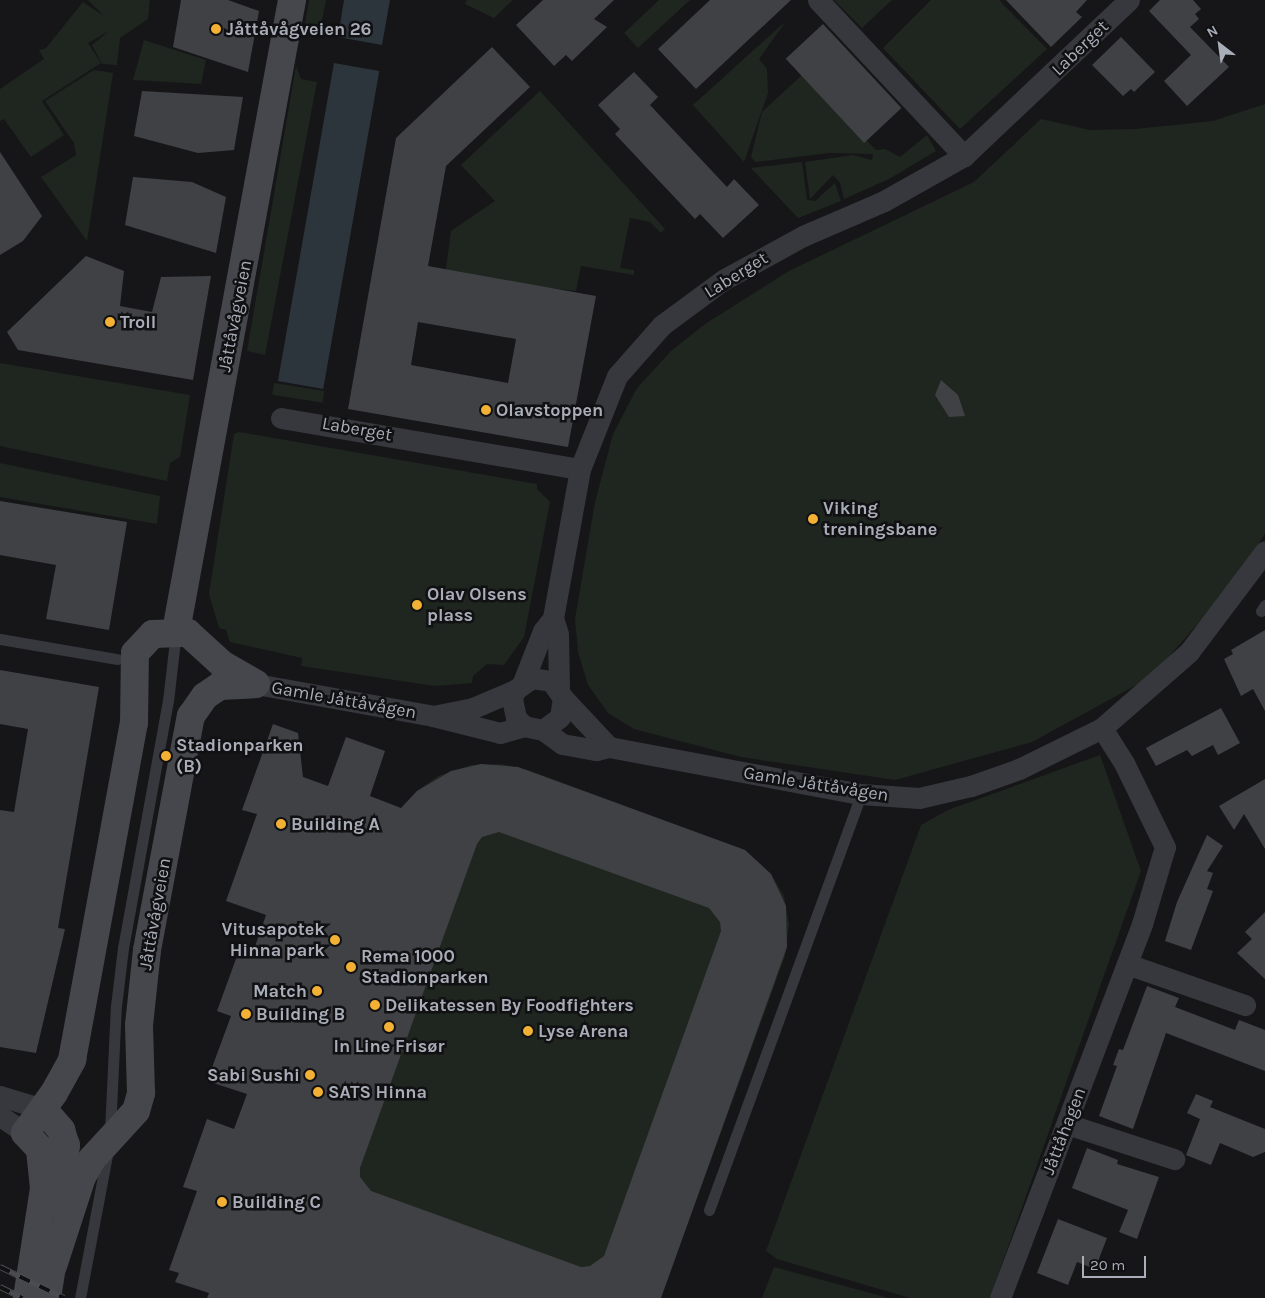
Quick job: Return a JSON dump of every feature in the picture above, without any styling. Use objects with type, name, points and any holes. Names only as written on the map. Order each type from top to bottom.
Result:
[{"type":"street","name":"Jåttåvågveien","points":[[176,631],[292,0]]},
{"type":"street","points":[[818,0],[964,156]]},
{"type":"street","name":"Laberget","points":[[519,686],[543,631],[553,618],[580,469],[617,376],[662,325],[723,280],[763,257],[884,201],[964,156],[1129,0]]},
{"type":"street","name":"Laberget","points":[[281,418],[580,469]]},
{"type":"street","name":"Gamle Jåttåvågen","points":[[519,686],[512,710],[534,728],[562,744],[596,750],[609,747],[861,794],[919,798],[971,786],[1018,769],[1102,728],[1189,652],[1263,557]]},
{"type":"street","name":"Laberget","points":[[553,618],[558,634],[561,693]]},
{"type":"street","points":[[26,1133],[43,1109],[72,1060],[134,723],[135,653],[153,634],[176,631],[200,641],[222,664],[256,684]]},
{"type":"street","name":"Gamle Jåttåvågen","points":[[433,716],[473,708],[540,678],[561,693],[609,747]]},
{"type":"street","name":"Jåttåvågveien","points":[[53,1266],[82,1177],[92,1159],[108,1146],[136,1111],[141,1093],[139,1025],[147,950],[191,716],[205,696],[220,686],[256,684]]},
{"type":"street","name":"Gamle Jåttåvågen","points":[[256,684],[433,716],[500,733],[534,728],[560,717],[561,693]]},
{"type":"street","name":"Jåttåhagen","points":[[1000,1298],[1127,964],[1165,847],[1124,763],[1102,728]]},
{"type":"street","points":[[1127,964],[1245,1005]]},
{"type":"street","points":[[0,1096],[43,1109]]},
{"type":"street","name":"Jåttåvågveien","points":[[43,1109],[61,1130],[66,1145],[48,1298]]},
{"type":"street","points":[[0,1116],[26,1133],[40,1149],[44,1188],[27,1298]]},
{"type":"street","points":[[1067,1124],[1174,1159]]},
{"type":"lane","points":[[80,1298],[108,1146],[123,948],[168,701],[176,631]]},
{"type":"lane","points":[[0,639],[116,659]]},
{"type":"lane","points":[[709,1210],[861,794]]},
{"type":"shaded area","points":[[88,0],[150,0],[148,19],[120,38],[117,65],[102,64],[92,45],[109,31],[88,43],[101,63],[42,101],[64,135],[31,157],[4,119],[0,121],[0,89],[44,59],[39,50],[46,48],[83,2],[104,16]]},
{"type":"shaded area","points":[[309,0],[326,0],[321,26],[305,24]]},
{"type":"shaded area","points":[[344,0],[390,0],[382,45],[338,37]]},
{"type":"shaded area","points":[[467,0],[513,0],[494,18],[465,4]]},
{"type":"shaded area","points":[[659,0],[690,0],[638,48],[624,33]]},
{"type":"shaded area","points":[[834,0],[892,0],[862,28]]},
{"type":"shaded area","points":[[931,0],[999,0],[1047,49],[960,129],[883,48]]},
{"type":"shaded area","points":[[786,21],[759,59],[767,69],[768,93],[744,162],[693,105]]},
{"type":"shaded area","points":[[144,40],[206,60],[201,84],[133,80]]},
{"type":"shaded area","points":[[334,63],[379,71],[323,389],[278,381]]},
{"type":"shaded area","points":[[296,66],[301,79],[317,82],[265,355],[247,351]]},
{"type":"shaded area","points":[[94,70],[113,73],[87,241],[41,177],[76,155],[74,143],[45,101]]},
{"type":"shaded area","points":[[803,74],[876,150],[885,149],[900,157],[927,135],[936,151],[889,179],[844,199],[840,183],[833,175],[810,199],[805,162],[853,155],[872,160],[873,154],[829,153],[755,162],[751,157],[762,112]]},
{"type":"shaded area","points":[[540,91],[665,229],[661,233],[650,222],[630,218],[620,268],[634,270],[634,275],[581,266],[576,291],[445,276],[451,231],[495,201],[461,165]]},
{"type":"shaded area","points":[[1265,104],[1265,534],[1229,588],[1151,677],[1032,742],[895,780],[741,757],[634,729],[608,713],[588,685],[578,652],[575,619],[595,502],[613,434],[637,388],[671,351],[705,324],[789,271],[974,182],[1041,119],[1090,130],[1135,129],[1213,121]]},
{"type":"shaded area","points":[[802,162],[807,200],[815,201],[835,183],[841,201],[798,218],[751,168]]},
{"type":"shaded area","points":[[0,363],[190,395],[180,457],[170,463],[167,481],[0,446]]},
{"type":"shaded area","points":[[274,383],[324,391],[322,403],[272,395]]},
{"type":"shaded area","points":[[239,432],[537,484],[537,489],[550,502],[524,637],[504,665],[487,664],[473,676],[472,683],[435,686],[301,666],[302,658],[230,642],[226,630],[219,628],[209,594],[234,434]]},
{"type":"shaded area","points":[[0,463],[160,496],[157,524],[0,497]]},
{"type":"shaded area","points":[[1100,755],[1141,871],[990,1298],[910,1298],[777,1259],[766,1251],[921,825],[948,810]]},
{"type":"shaded area","name":"Lyse Arena","points":[[501,764],[528,770],[745,850],[771,874],[784,896],[789,924],[785,956],[661,1298],[466,1298],[351,1257],[391,820],[417,791],[438,776],[471,765]]},
{"type":"shaded area","points":[[774,1267],[878,1295],[888,1298],[762,1298]]},
{"type":"building","name":"Jåttåvågveien 26","points":[[181,0],[228,0],[259,11],[248,72],[173,47]]},
{"type":"building","points":[[543,0],[614,0],[594,19],[607,27],[572,61],[566,55],[554,66],[516,25]]},
{"type":"building","points":[[710,0],[791,0],[696,89],[658,49]]},
{"type":"building","points":[[1006,0],[1087,0],[1076,12],[1082,17],[1051,47]]},
{"type":"building","points":[[1160,0],[1193,0],[1201,9],[1195,14],[1199,19],[1190,27],[1229,67],[1187,106],[1164,81],[1191,55],[1149,11]]},
{"type":"building","points":[[823,24],[901,108],[864,143],[786,59]]},
{"type":"building","points":[[1121,37],[1155,72],[1134,92],[1131,89],[1123,96],[1092,65]]},
{"type":"building","points":[[492,47],[530,87],[446,166],[428,266],[596,296],[568,447],[348,409],[396,138]],"holes":[[[418,322],[516,339],[508,383],[411,365]]]},
{"type":"building","points":[[634,72],[658,97],[650,105],[727,187],[734,179],[759,205],[723,238],[700,214],[695,219],[646,167],[615,134],[620,129],[598,105]]},
{"type":"building","points":[[142,91],[243,97],[234,150],[198,153],[134,136]]},
{"type":"building","points":[[0,152],[42,216],[23,241],[0,255]]},
{"type":"building","points":[[133,177],[192,182],[226,197],[216,253],[125,225]]},
{"type":"building","name":"Troll","points":[[86,256],[124,271],[120,306],[152,312],[161,277],[211,276],[193,380],[18,350],[7,332]]},
{"type":"building","points":[[941,380],[958,395],[965,416],[949,417],[935,395]]},
{"type":"building","points":[[0,501],[127,522],[109,630],[46,619],[56,565],[0,555]]},
{"type":"building","points":[[1265,630],[1265,711],[1253,689],[1241,696],[1224,659],[1233,654],[1231,650]]},
{"type":"building","points":[[0,670],[99,687],[58,928],[65,929],[36,1053],[0,1047],[0,810],[14,812],[28,729],[0,724]]},
{"type":"building","points":[[1221,708],[1240,743],[1218,755],[1213,745],[1192,756],[1187,750],[1156,766],[1146,748]]},
{"type":"building","points":[[273,724],[298,733],[303,777],[328,786],[346,737],[385,751],[370,796],[401,808],[417,791],[451,771],[481,764],[518,767],[745,850],[771,874],[786,906],[787,947],[661,1298],[207,1298],[209,1293],[175,1282],[179,1273],[169,1270],[197,1191],[183,1187],[207,1119],[234,1129],[247,1094],[207,1081],[231,1016],[217,1011],[241,945],[254,949],[266,915],[226,901],[257,814],[242,810]],"holes":[[[499,832],[709,908],[720,922],[721,931],[604,1256],[590,1266],[581,1267],[371,1191],[360,1177],[360,1168],[477,844],[482,837]]]},
{"type":"building","points":[[1265,779],[1265,849],[1244,814],[1234,830],[1219,806]]},
{"type":"building","points":[[1207,835],[1223,846],[1207,871],[1213,873],[1207,889],[1213,891],[1191,950],[1165,941],[1177,902]]},
{"type":"building","points":[[1265,912],[1265,979],[1237,953],[1252,939],[1245,932]]},
{"type":"building","points":[[1147,986],[1179,998],[1175,1007],[1235,1030],[1239,1020],[1265,1030],[1265,1071],[1166,1033],[1133,1129],[1099,1116],[1117,1066],[1113,1065],[1119,1049],[1123,1050]]},
{"type":"building","points":[[1196,1094],[1213,1101],[1210,1107],[1265,1129],[1265,1152],[1253,1157],[1220,1143],[1211,1165],[1186,1155],[1200,1119],[1187,1113]]},
{"type":"building","points":[[1087,1148],[1118,1160],[1117,1164],[1159,1177],[1137,1239],[1119,1232],[1128,1210],[1072,1188]]},
{"type":"building","points":[[1058,1219],[1107,1238],[1095,1269],[1077,1262],[1068,1285],[1037,1273]]},
{"type":"railway","points":[[0,1267],[64,1298]]},
{"type":"railway","points":[[0,1287],[23,1298]]},
{"type":"place","name":"Jåttåvågveien 26","points":[[216,29]]},
{"type":"place","name":"Troll","points":[[110,322]]},
{"type":"place","name":"Olavstoppen","points":[[486,410]]},
{"type":"place","name":"Viking treningsbane","points":[[813,519]]},
{"type":"place","name":"Olav Olsens plass","points":[[417,605]]},
{"type":"place","name":"Stadionparken (B)","points":[[166,756]]},
{"type":"place","name":"Building A","points":[[281,824]]},
{"type":"place","name":"Vitusapotek Hinna park","points":[[335,940]]},
{"type":"place","name":"Rema 1000 Stadionparken","points":[[351,967]]},
{"type":"place","name":"Match","points":[[317,991]]},
{"type":"place","name":"Delikatessen By Foodfighters","points":[[375,1005]]},
{"type":"place","name":"Building B","points":[[246,1014]]},
{"type":"place","name":"In Line Frisør","points":[[389,1027]]},
{"type":"place","name":"Lyse Arena","points":[[528,1031]]},
{"type":"place","name":"Sabi Sushi","points":[[310,1075]]},
{"type":"place","name":"SATS Hinna","points":[[318,1092]]},
{"type":"place","name":"Building C","points":[[222,1202]]}]
